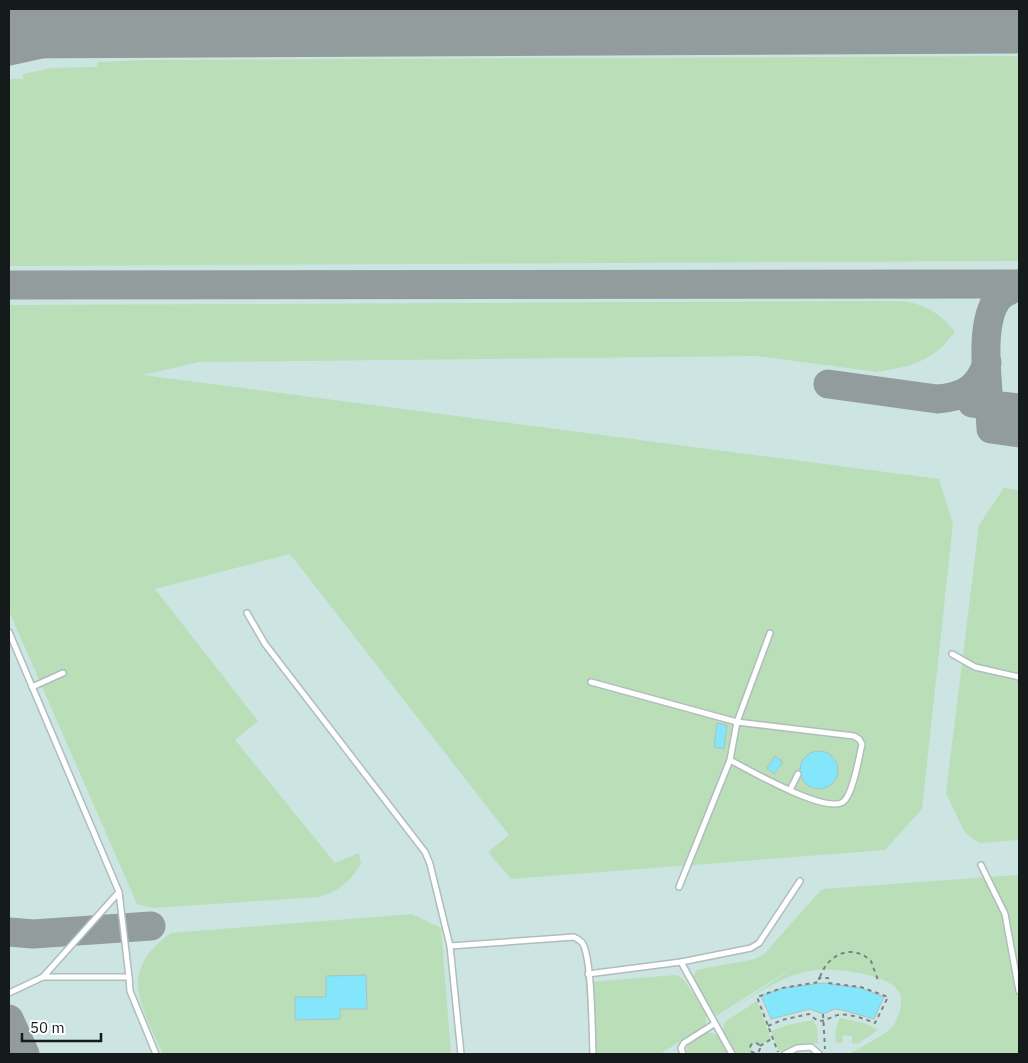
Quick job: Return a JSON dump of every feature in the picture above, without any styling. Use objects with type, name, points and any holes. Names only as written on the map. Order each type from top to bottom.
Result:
[{"type":"lane","points":[[247,613],[265,644],[425,852],[430,864],[450,946],[462,1054]]},
{"type":"lane","points":[[9,632],[119,892],[130,991],[156,1054]]},
{"type":"lane","points":[[680,887],[730,760],[737,722],[770,633]]},
{"type":"lane","points":[[952,654],[975,667],[1019,677]]},
{"type":"lane","points":[[32,687],[64,673]]},
{"type":"lane","points":[[591,682],[737,722],[854,736],[862,744],[850,793],[844,801],[829,804],[790,790],[730,760]]},
{"type":"lane","points":[[790,790],[798,774]]},
{"type":"lane","points":[[981,865],[1005,914],[1019,991]]},
{"type":"lane","points":[[588,974],[681,962],[751,948],[755,946],[800,881]]},
{"type":"lane","points":[[43,978],[119,892]]},
{"type":"lane","points":[[450,946],[574,937],[580,940],[584,945],[588,974],[593,1054]]},
{"type":"lane","points":[[681,962],[732,1054]]},
{"type":"lane","points":[[9,993],[43,978],[129,977]]},
{"type":"lane","points":[[683,1054],[681,1048],[684,1043],[714,1024]]},
{"type":"lane","points":[[785,1054],[804,1046],[811,1047],[820,1054]]},
{"type":"path","points":[[779,1054],[757,998],[782,988],[819,982],[826,962],[841,952],[854,952],[871,961],[879,983]]},
{"type":"path","points":[[768,1026],[782,1020],[809,1014],[816,1019],[824,1021],[838,1015],[852,1016],[875,1023],[888,997],[860,987],[828,983],[828,978],[819,978]]},
{"type":"path","points":[[823,1014],[825,1054]]},
{"type":"path","points":[[760,1046],[756,1043],[751,1046],[751,1051],[758,1053],[760,1046],[773,1038]]},
{"type":"shaded area","points":[[9,9],[1019,9],[1019,1054],[9,1054]]},
{"type":"green space","points":[[1019,56],[1019,261],[9,266],[9,79],[23,79],[23,74],[52,68],[97,67],[98,62],[148,60]]},
{"type":"green space","points":[[895,301],[913,303],[929,309],[943,319],[955,332],[940,349],[925,359],[908,366],[878,372],[756,356],[199,362],[143,375],[939,479],[953,524],[922,809],[885,850],[511,879],[488,852],[509,835],[290,554],[155,589],[258,721],[235,740],[335,863],[359,853],[361,864],[343,885],[333,892],[319,897],[153,908],[137,904],[9,611],[9,305]]},
{"type":"green space","points":[[1004,488],[1019,490],[1019,840],[980,843],[964,831],[946,793],[979,525]]},
{"type":"green space","points":[[1019,875],[1019,1054],[849,1054],[891,1029],[901,1004],[899,992],[893,985],[884,980],[858,973],[818,970],[796,974],[761,991],[718,1019],[800,963],[716,1016],[693,980],[696,970],[755,959],[764,954],[822,889]]},
{"type":"green space","points":[[412,914],[441,928],[451,1054],[163,1054],[147,1020],[138,990],[139,975],[144,961],[154,947],[171,933]]},
{"type":"green space","points":[[676,975],[683,979],[706,1012],[706,1025],[660,1054],[594,1054],[590,982]]},
{"type":"green space","points":[[757,1001],[771,1039],[760,1045],[756,1043],[752,1045],[751,1050],[758,1054],[737,1054],[724,1034],[724,1025],[726,1021]]},
{"type":"green space","points":[[840,1018],[867,1024],[878,1030],[857,1044],[852,1043],[852,1036],[843,1035],[842,1043],[835,1042],[836,1028]]},
{"type":"green space","points":[[813,1020],[817,1028],[818,1043],[798,1045],[779,1052],[771,1031]]},
{"type":"green space","points":[[708,1032],[720,1036],[730,1054],[687,1054],[687,1045]]},
{"type":"building","points":[[717,723],[727,725],[724,749],[714,747]]},
{"type":"building","points":[[819,751],[833,756],[838,770],[833,784],[819,789],[805,784],[800,770],[805,756]]},
{"type":"building","points":[[775,756],[783,762],[774,774],[767,768]]},
{"type":"building","points":[[366,975],[367,1009],[340,1009],[340,1019],[295,1020],[295,997],[326,997],[326,976]]},
{"type":"building","points":[[823,983],[861,988],[884,997],[874,1019],[842,1010],[835,1009],[823,1014],[810,1009],[771,1019],[761,996],[783,988]]},
{"type":"taxiway","points":[[9,51],[82,35],[223,22]]},
{"type":"taxiway","points":[[9,285],[1019,284]]},
{"type":"taxiway","points":[[1019,286],[999,297],[992,309],[986,342],[991,429],[1019,433]]},
{"type":"taxiway","points":[[828,384],[937,399],[947,398],[963,393],[975,385],[984,372],[987,363]]},
{"type":"taxiway","points":[[972,403],[1019,408]]},
{"type":"taxiway","points":[[9,932],[33,934],[151,926]]},
{"type":"taxiway","points":[[9,1019],[25,1054]]},
{"type":"runway","points":[[9,23],[1019,18]]}]
